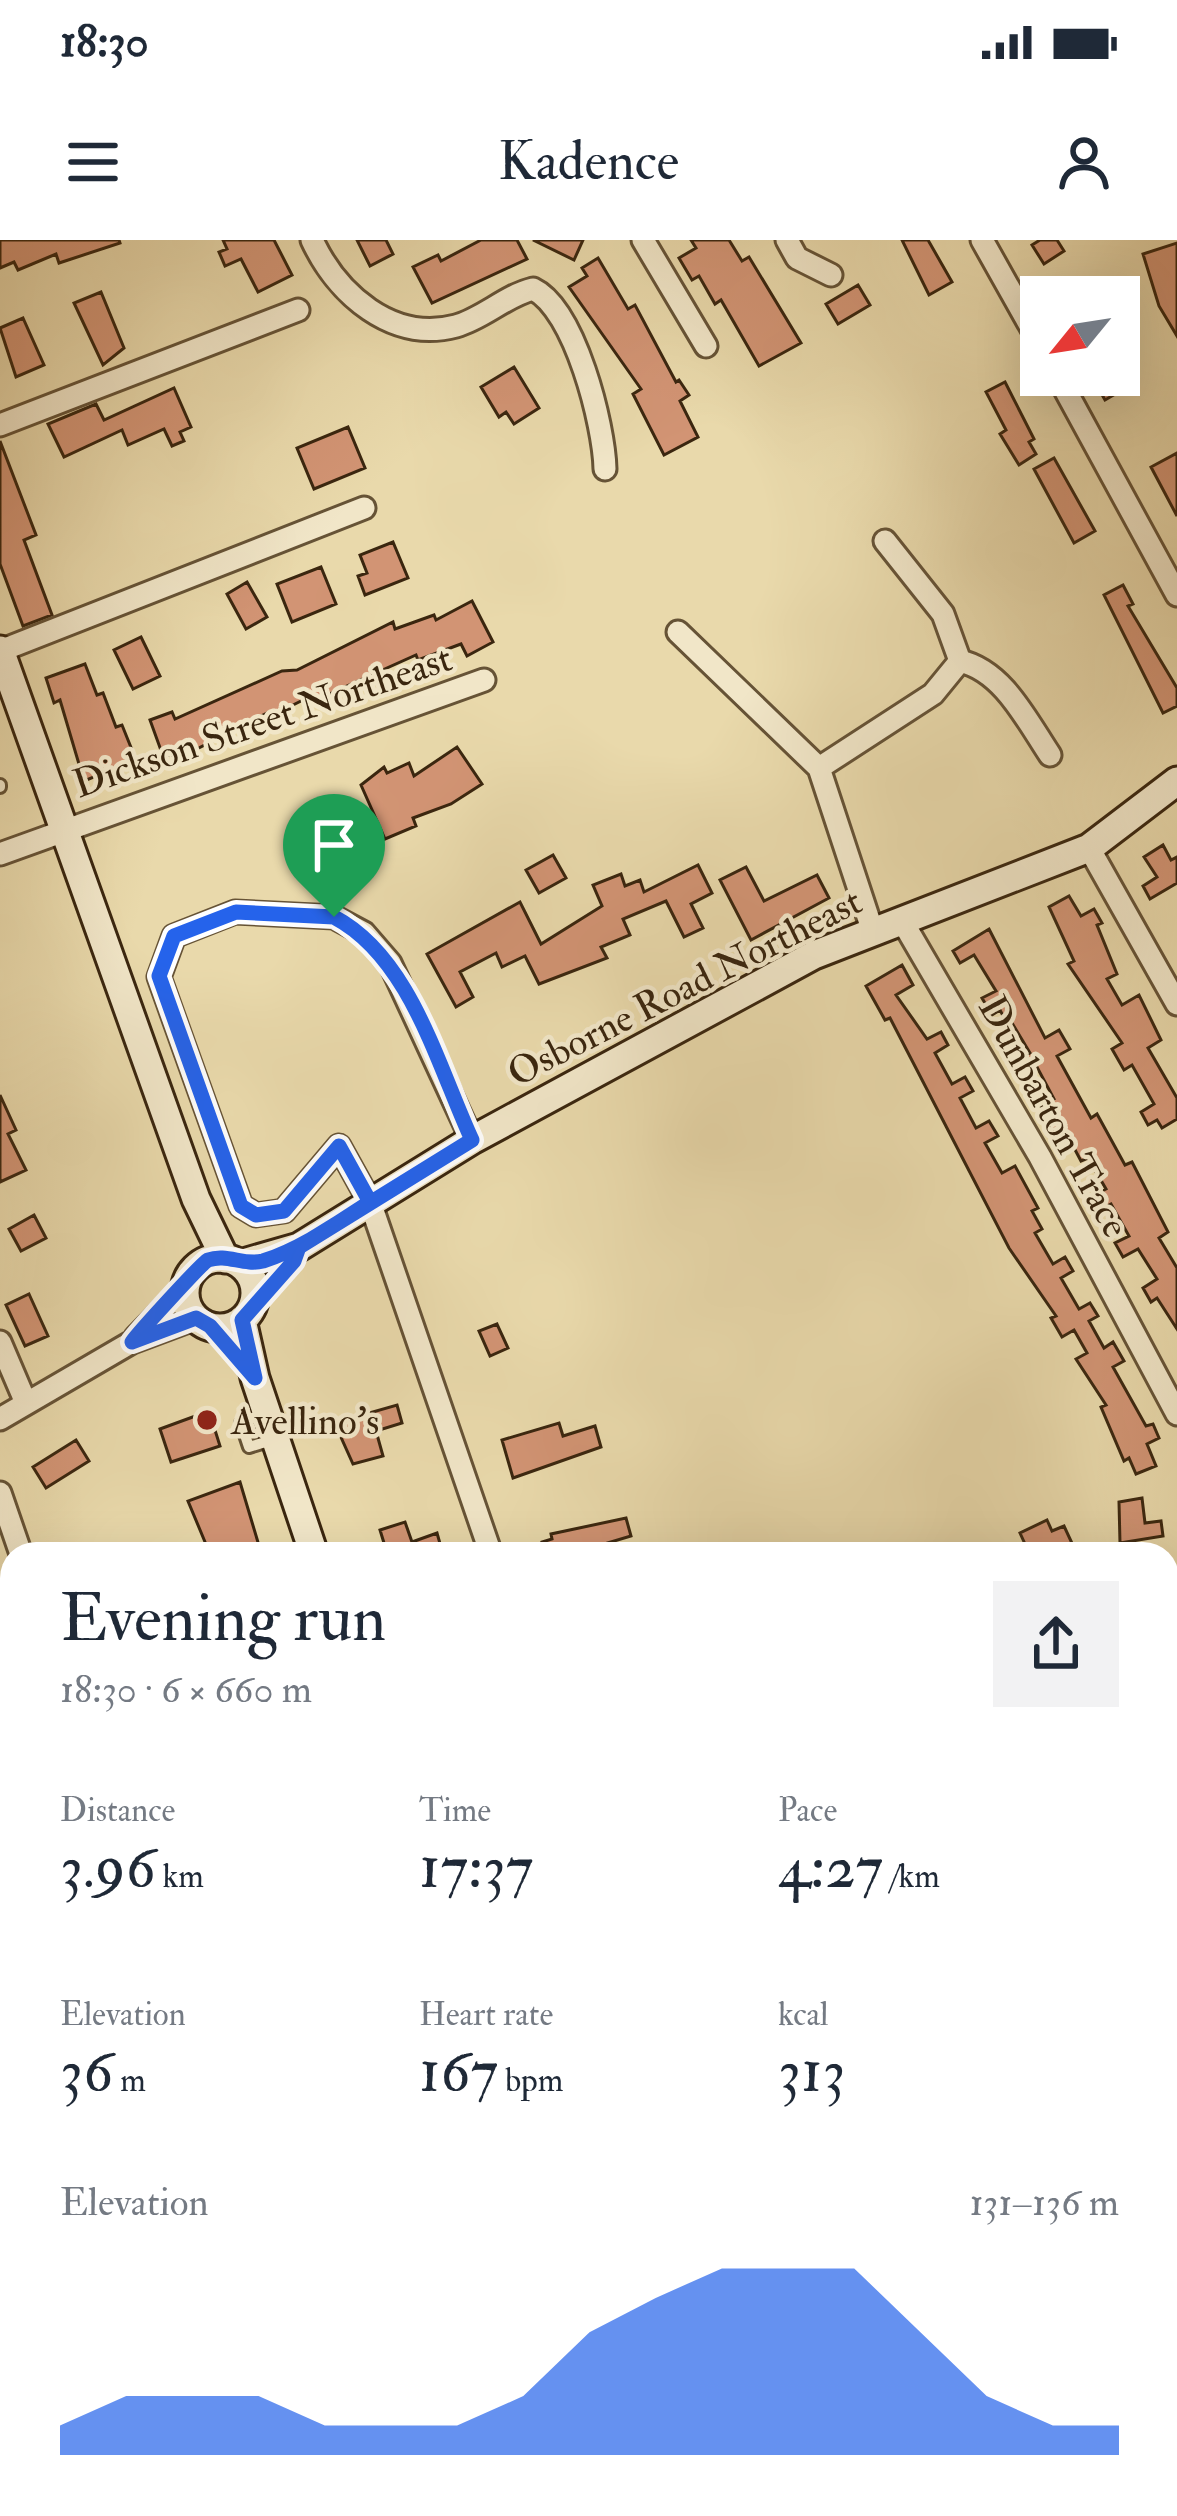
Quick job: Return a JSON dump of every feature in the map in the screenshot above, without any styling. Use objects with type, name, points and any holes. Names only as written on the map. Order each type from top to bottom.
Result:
[{"type":"street","points":[[312,240],[364,308],[391,322],[428,330],[458,325],[517,293],[533,289],[543,293],[555,307],[599,410],[605,469]]},
{"type":"street","points":[[643,240],[706,346]]},
{"type":"street","points":[[787,240],[797,258],[831,275]]},
{"type":"street","points":[[982,240],[1020,308]]},
{"type":"street","points":[[0,424],[298,310]]},
{"type":"street","points":[[1068,396],[1177,595]]},
{"type":"street","points":[[203,1322],[212,1269],[196,1198],[0,651],[364,508]]},
{"type":"street","points":[[885,541],[943,614],[960,661]]},
{"type":"street","points":[[678,632],[819,768],[873,932]]},
{"type":"street","points":[[960,661],[981,666],[995,679],[1050,754]]},
{"type":"street","points":[[819,768],[933,694],[960,661]]},
{"type":"street","name":"Dickson Street Northeast","points":[[0,854],[484,680]]},
{"type":"street","name":"Osborne Road Northeast","points":[[0,1419],[132,1342],[212,1269],[299,1247],[472,1140],[814,955],[1089,848],[1177,781]]},
{"type":"street","points":[[1089,848],[1177,1004]]},
{"type":"street","points":[[472,1140],[390,963],[364,933],[334,917],[236,912],[174,936],[159,976],[241,1206],[256,1215],[284,1211],[339,1146],[370,1202],[486,1542]]},
{"type":"street","name":"Dunbarton Trace","points":[[901,919],[1040,1157],[1177,1414]]},
{"type":"street","name":"Osborne Road Northeast","points":[[248,1310],[294,1261],[299,1247]]},
{"type":"street","points":[[212,1269],[254,1283],[248,1310],[255,1378],[310,1542]]},
{"type":"street","points":[[203,1322],[228,1327],[248,1310]]},
{"type":"street","points":[[203,1322],[255,1378]]},
{"type":"street","name":"Osborne Road Northeast","points":[[132,1342],[203,1322]]},
{"type":"street","points":[[0,1342],[26,1403]]},
{"type":"street","points":[[0,1492],[17,1542]]},
{"type":"building","points":[[0,240],[120,243],[59,263],[56,254],[18,270],[14,262],[0,268]]},
{"type":"building","points":[[223,240],[274,240],[292,275],[258,292],[241,259],[225,266],[219,252],[227,249]]},
{"type":"building","points":[[357,240],[386,240],[393,254],[370,266]]},
{"type":"building","points":[[481,240],[517,240],[527,259],[432,303],[413,267],[438,255],[441,261]]},
{"type":"building","points":[[533,240],[583,240],[574,260]]},
{"type":"building","points":[[691,240],[729,240],[742,261],[749,257],[801,343],[759,366],[721,300],[715,304],[699,276],[692,280],[679,258],[696,248]]},
{"type":"building","points":[[902,240],[928,240],[952,282],[929,295]]},
{"type":"building","points":[[1057,240],[1064,251],[1044,264],[1032,245]]},
{"type":"building","points":[[1177,243],[1177,336],[1159,306],[1143,254]]},
{"type":"building","points":[[598,258],[628,309],[635,305],[676,382],[689,395],[680,401],[698,437],[664,455],[633,394],[641,389],[569,287],[587,276],[582,268]]},
{"type":"building","points":[[858,285],[870,305],[838,324],[826,304]]},
{"type":"building","points":[[101,292],[124,348],[103,365],[74,303]]},
{"type":"building","points":[[23,318],[44,365],[16,377],[0,328]]},
{"type":"building","points":[[514,367],[539,408],[514,424],[506,412],[499,417],[481,387]]},
{"type":"building","points":[[1005,382],[1034,439],[1029,442],[1036,454],[1019,465],[1000,434],[1006,430],[986,392]]},
{"type":"building","points":[[174,388],[191,427],[180,432],[184,441],[172,446],[164,429],[128,445],[122,430],[64,457],[48,424],[96,404],[104,420]]},
{"type":"building","points":[[348,427],[365,468],[314,489],[297,448]]},
{"type":"building","points":[[0,441],[36,535],[24,540],[52,615],[23,626],[0,564]]},
{"type":"building","points":[[1177,453],[1177,516],[1151,467]]},
{"type":"building","points":[[1054,458],[1095,531],[1074,543],[1034,469]]},
{"type":"building","points":[[393,542],[408,578],[365,595],[358,576],[367,573],[360,555]]},
{"type":"building","points":[[321,567],[336,604],[292,622],[277,584]]},
{"type":"building","points":[[247,582],[267,617],[246,629],[227,594]]},
{"type":"building","points":[[1123,585],[1133,604],[1128,606],[1177,688],[1177,706],[1163,713],[1104,595]]},
{"type":"building","points":[[472,601],[493,642],[467,656],[461,644],[418,660],[416,655],[309,703],[307,698],[271,716],[269,712],[187,754],[163,756],[150,720],[172,712],[175,719],[282,671],[297,670],[393,622],[395,629],[434,615],[436,620]]},
{"type":"building","points":[[141,637],[160,676],[133,689],[114,650]]},
{"type":"building","points":[[85,664],[116,727],[122,725],[136,760],[84,781],[60,700],[54,703],[46,678]]},
{"type":"building","points":[[457,747],[482,784],[451,804],[413,818],[416,826],[385,839],[361,785],[384,767],[387,773],[409,763],[414,776]]},
{"type":"building","points":[[1163,845],[1171,860],[1177,857],[1177,883],[1150,899],[1143,886],[1157,877],[1144,857]]},
{"type":"building","points":[[553,855],[566,878],[539,893],[526,870]]},
{"type":"building","points":[[698,865],[712,893],[691,904],[703,928],[684,937],[666,901],[623,919],[630,935],[601,947],[607,958],[539,984],[525,956],[502,967],[496,953],[460,972],[473,997],[456,1007],[427,954],[520,902],[541,944],[602,906],[593,885],[621,874],[625,886],[640,880],[644,892]]},
{"type":"building","points":[[746,867],[764,901],[817,875],[829,898],[751,940],[720,880]]},
{"type":"building","points":[[1069,896],[1081,916],[1094,909],[1117,974],[1107,979],[1122,1005],[1139,995],[1161,1040],[1148,1048],[1177,1098],[1177,1119],[1162,1128],[1157,1120],[1148,1125],[1141,1112],[1154,1104],[1132,1065],[1124,1070],[1112,1049],[1122,1043],[1068,964],[1074,961],[1049,907]]},
{"type":"building","points":[[989,929],[1045,1038],[1059,1030],[1070,1049],[1057,1056],[1091,1118],[1097,1114],[1125,1165],[1132,1162],[1168,1232],[1159,1238],[1177,1268],[1177,1329],[1157,1298],[1151,1302],[1143,1288],[1157,1279],[1138,1249],[1123,1257],[1115,1243],[1129,1236],[1111,1204],[1100,1210],[1093,1196],[1106,1189],[1088,1158],[1081,1161],[1072,1144],[1063,1149],[1053,1131],[1041,1107],[1054,1099],[1037,1067],[1023,1075],[1016,1061],[1030,1053],[1012,1023],[1008,1025],[1000,1010],[992,1015],[982,998],[996,991],[974,955],[960,963],[953,951]]},
{"type":"building","points":[[902,965],[913,985],[896,995],[927,1039],[941,1032],[948,1045],[935,1053],[952,1084],[965,1077],[973,1091],[960,1098],[976,1128],[989,1121],[998,1136],[985,1143],[1002,1173],[1015,1166],[1038,1208],[1032,1211],[1042,1229],[1035,1233],[1053,1264],[1065,1257],[1073,1271],[1061,1278],[1079,1309],[1090,1303],[1098,1316],[1089,1321],[1104,1348],[1113,1342],[1124,1361],[1113,1367],[1146,1426],[1153,1424],[1159,1438],[1147,1444],[1156,1466],[1136,1474],[1129,1458],[1124,1461],[1101,1407],[1106,1405],[1076,1359],[1087,1353],[1074,1330],[1062,1337],[1051,1318],[1056,1316],[1009,1248],[890,1018],[885,1020],[866,986]]},
{"type":"building","points":[[0,1095],[16,1130],[8,1134],[26,1170],[0,1182]]},
{"type":"building","points":[[34,1215],[46,1238],[21,1251],[9,1229]]},
{"type":"building","points":[[29,1294],[48,1336],[25,1346],[6,1305]]},
{"type":"building","points":[[497,1324],[508,1348],[490,1356],[479,1331]]},
{"type":"building","points":[[397,1405],[402,1423],[376,1431],[383,1456],[353,1464],[340,1435],[345,1433],[341,1421]]},
{"type":"building","points":[[209,1411],[220,1446],[171,1462],[160,1429]]},
{"type":"building","points":[[559,1423],[563,1436],[595,1426],[601,1447],[513,1478],[502,1440]]},
{"type":"building","points":[[76,1440],[89,1461],[46,1488],[33,1467]]},
{"type":"building","points":[[240,1482],[258,1542],[205,1542],[188,1501]]},
{"type":"building","points":[[1142,1498],[1145,1523],[1161,1521],[1163,1536],[1120,1542],[1119,1502]]},
{"type":"building","points":[[626,1518],[631,1536],[611,1542],[542,1542],[552,1539],[551,1534]]},
{"type":"building","points":[[1047,1520],[1052,1531],[1064,1526],[1071,1542],[1024,1542],[1020,1533]]},
{"type":"building","points":[[405,1522],[412,1542],[384,1542],[380,1530]]},
{"type":"building","points":[[437,1533],[440,1542],[412,1542]]},
{"type":"place","name":"Avellino's","points":[[207,1420]]},
{"type":"route","points":[[334,917],[236,912],[174,936],[159,976],[171,1019],[208,1102],[241,1206],[256,1215],[284,1211],[339,1146],[370,1202],[299,1247],[266,1260],[240,1264],[230,1259],[208,1260],[132,1342],[196,1318],[210,1326],[255,1378],[242,1320],[254,1300],[294,1261],[299,1247],[472,1140],[390,963],[364,933],[334,917]]}]
